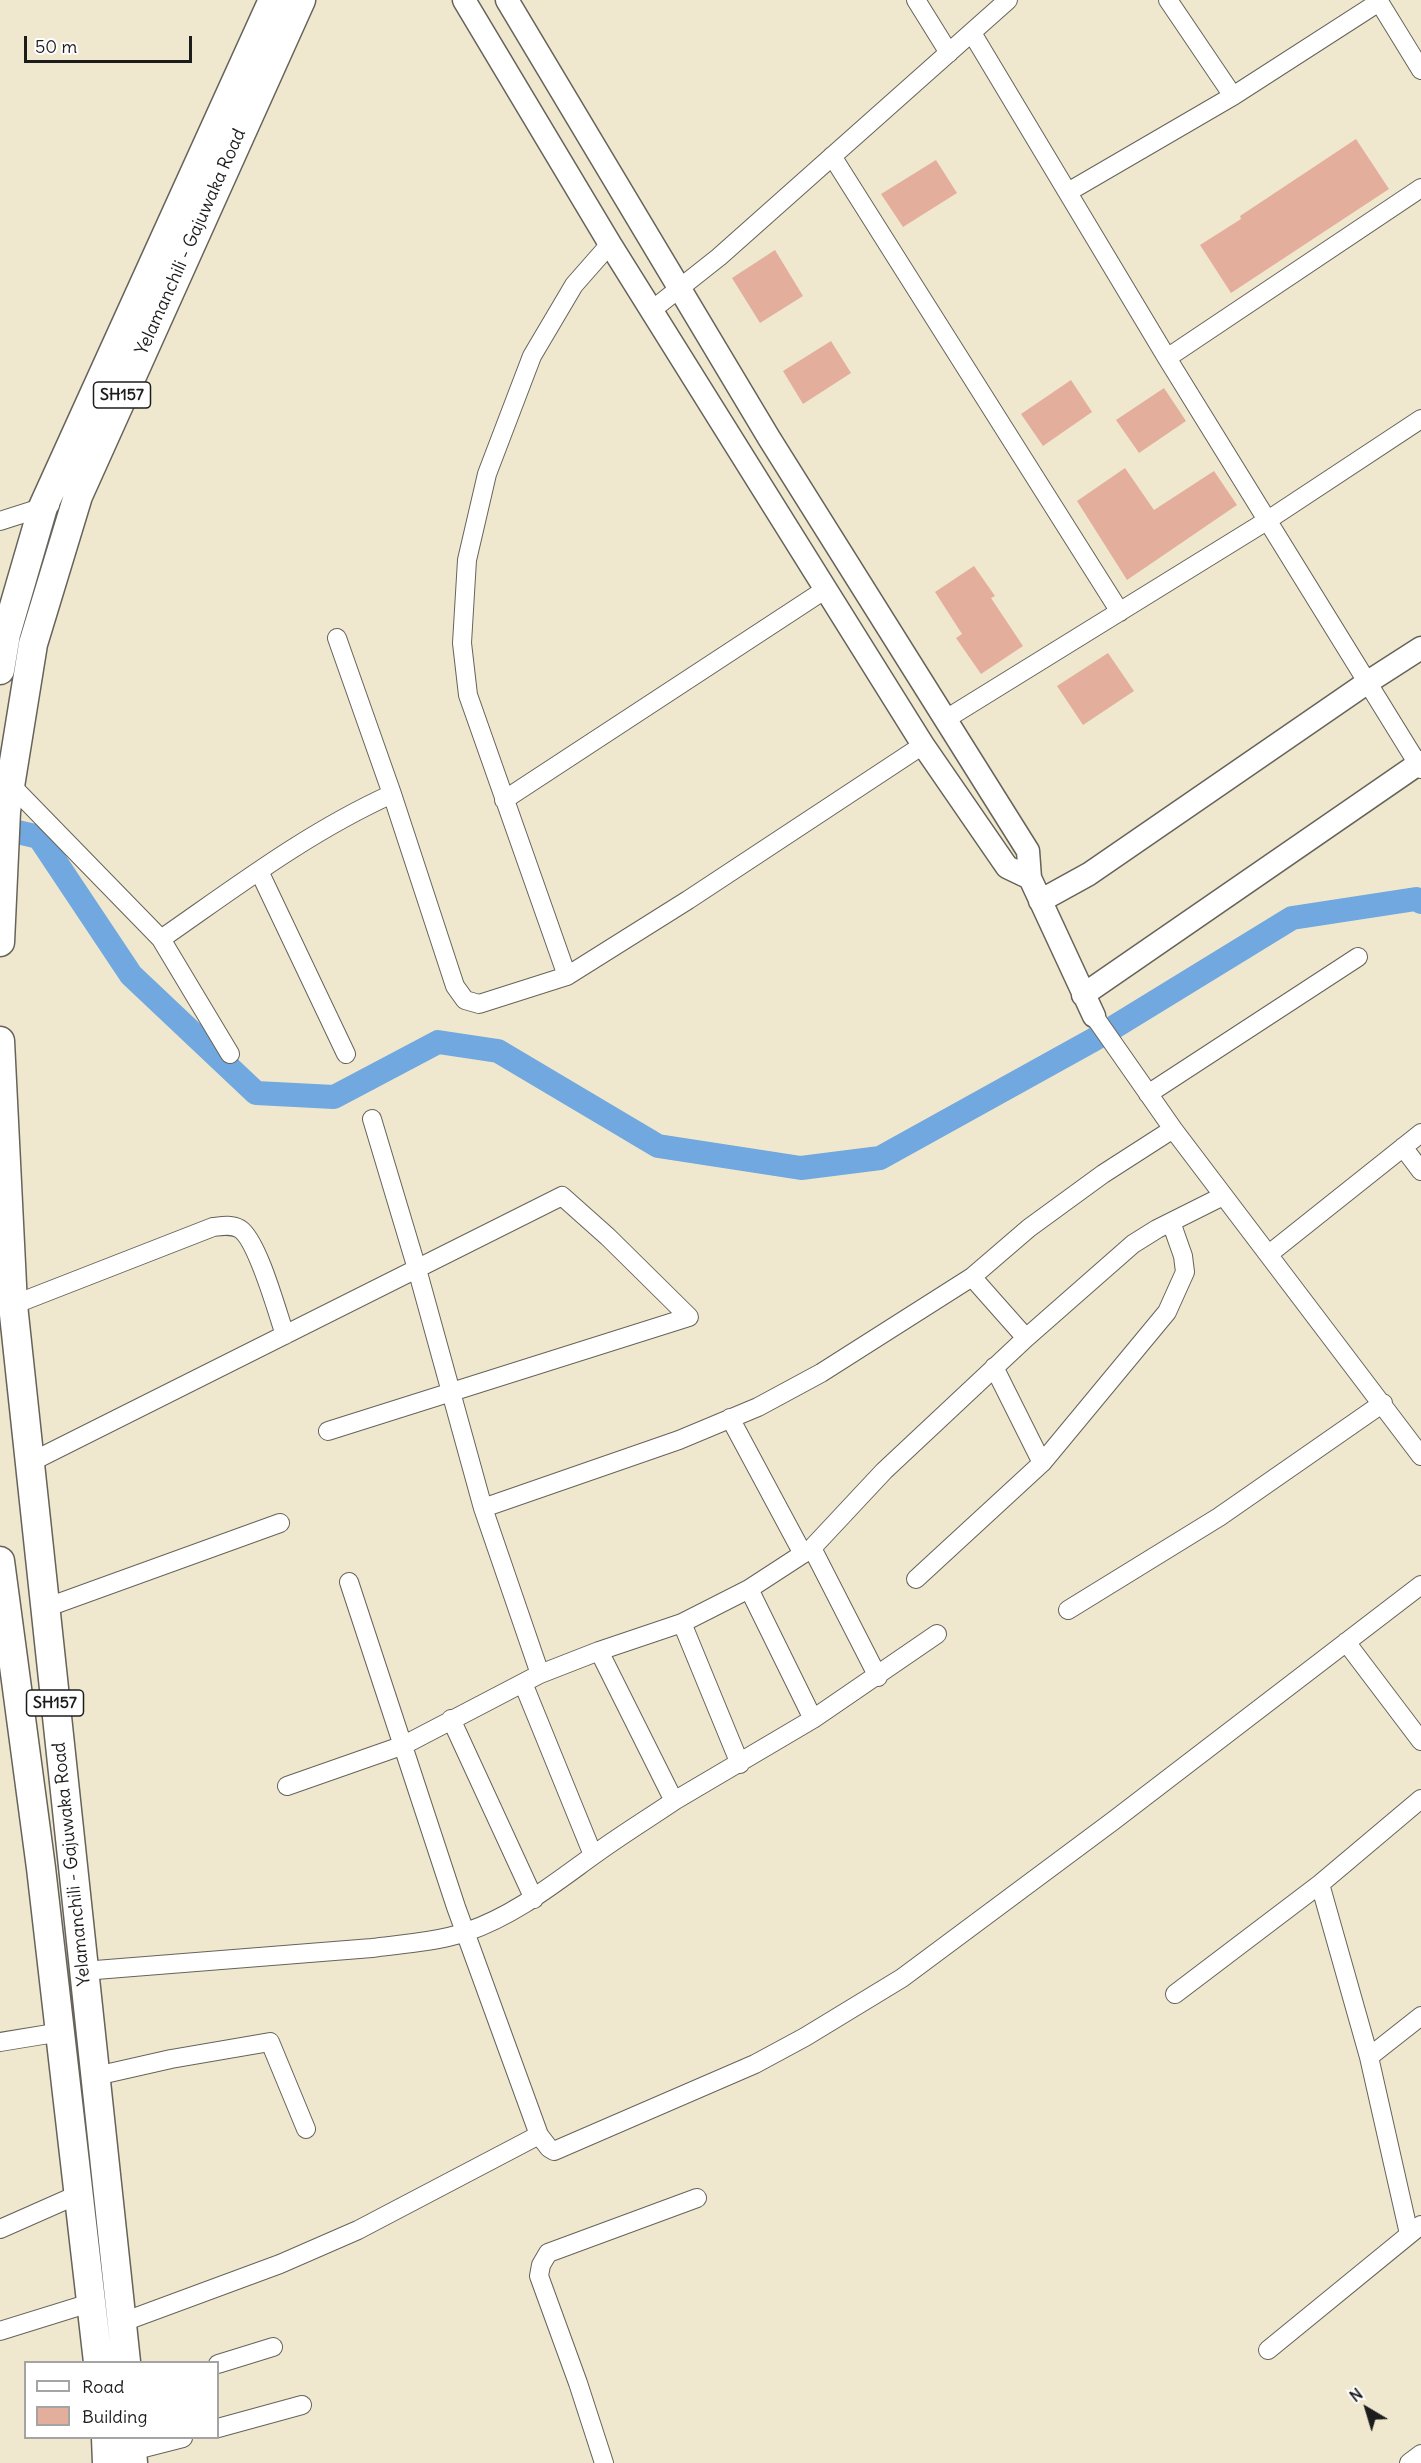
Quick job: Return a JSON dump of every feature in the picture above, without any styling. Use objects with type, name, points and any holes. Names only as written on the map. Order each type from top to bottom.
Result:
[{"type":"main road","name":"Yelamanchili - Gajuwaka Road","points":[[0,670],[6,634],[43,507],[273,0]]},
{"type":"main road","name":"Yelamanchili - Gajuwaka Road","points":[[0,942],[8,797],[33,644],[78,496],[301,0]]},
{"type":"main road","name":"Yelamanchili - Gajuwaka Road","points":[[0,1041],[13,1305],[126,2361]]},
{"type":"main road","name":"Yelamanchili - Gajuwaka Road","points":[[0,1561],[5,1631],[60,2032],[98,2361]]},
{"type":"main road","points":[[107,2439],[126,2454]]},
{"type":"street","points":[[464,0],[610,244],[923,745],[1007,867],[1030,878]]},
{"type":"street","points":[[507,0],[770,438],[1028,851],[1030,878],[1094,1016],[1173,1129],[1421,1456]]},
{"type":"street","points":[[916,0],[949,53]]},
{"type":"street","points":[[652,310],[681,289],[1008,0]]},
{"type":"street","points":[[1168,0],[1233,96]]},
{"type":"street","points":[[1068,192],[1233,96],[1378,1],[1421,70]]},
{"type":"street","points":[[972,33],[1167,358],[1420,765],[1083,995]]},
{"type":"street","points":[[832,156],[1120,612]]},
{"type":"street","points":[[1167,358],[1421,188]]},
{"type":"street","points":[[567,976],[468,696],[462,643],[467,560],[487,474],[532,356],[574,285],[610,244]]},
{"type":"street","points":[[946,719],[1268,520],[1421,419]]},
{"type":"street","points":[[0,521],[78,496]]},
{"type":"street","points":[[504,800],[826,589]]},
{"type":"street","points":[[337,638],[392,794],[455,986],[465,1000],[479,1004],[567,976],[688,900],[923,745]]},
{"type":"street","points":[[1040,901],[1089,874],[1421,648]]},
{"type":"street","points":[[161,939],[305,839],[357,810],[392,794]]},
{"type":"street","points":[[8,797],[161,939],[230,1054]]},
{"type":"street","points":[[259,871],[346,1054]]},
{"type":"street","points":[[1148,1094],[1358,957]]},
{"type":"street","points":[[372,1119],[417,1269],[483,1508],[540,1674]]},
{"type":"street","points":[[483,1508],[679,1440],[758,1407],[821,1373],[972,1277],[1029,1228],[1104,1174],[1173,1129]]},
{"type":"street","points":[[1269,1254],[1421,1133]]},
{"type":"street","points":[[1403,1148],[1421,1171]]},
{"type":"street","points":[[29,1462],[562,1196],[608,1237],[689,1317],[328,1431]]},
{"type":"street","points":[[287,1786],[404,1745],[540,1674],[682,1623],[749,1589],[807,1551],[884,1471],[994,1367],[1133,1244],[1223,1196]]},
{"type":"street","points":[[916,1579],[1042,1463],[1167,1312],[1185,1272],[1183,1256],[1171,1222]]},
{"type":"street","points":[[13,1305],[213,1227],[227,1225],[237,1228],[252,1242],[285,1335]]},
{"type":"street","points":[[972,1277],[1026,1338]]},
{"type":"street","points":[[994,1367],[1042,1463]]},
{"type":"street","points":[[1068,1610],[1219,1517],[1383,1403]]},
{"type":"street","points":[[730,1418],[879,1677]]},
{"type":"street","points":[[45,1608],[280,1523]]},
{"type":"street","points":[[349,1582],[465,1932],[538,2135],[554,2151],[755,2064],[856,2007],[902,1978],[1113,1821],[1421,1585]]},
{"type":"street","points":[[749,1589],[813,1719]]},
{"type":"street","points":[[682,1623],[740,1764]]},
{"type":"street","points":[[83,1971],[372,1948],[418,1942],[465,1932],[496,1920],[534,1899],[593,1855],[674,1801],[740,1764],[879,1677],[937,1634]]},
{"type":"street","points":[[1346,1642],[1421,1741]]},
{"type":"street","points":[[599,1651],[674,1801]]},
{"type":"street","points":[[523,1683],[593,1855]]},
{"type":"street","points":[[451,1719],[534,1899]]},
{"type":"street","points":[[1175,1994],[1320,1884],[1421,1799]]},
{"type":"street","points":[[1268,2350],[1415,2230],[1320,1884]]},
{"type":"street","points":[[1369,2058],[1421,2016]]},
{"type":"street","points":[[0,2042],[60,2032]]},
{"type":"street","points":[[96,2076],[171,2059],[270,2042],[306,2129]]},
{"type":"street","points":[[123,2322],[280,2264],[358,2230],[538,2135]]},
{"type":"street","points":[[0,2229],[77,2195]]},
{"type":"street","points":[[604,2463],[539,2276],[541,2265],[548,2253],[697,2198]]},
{"type":"street","points":[[0,2331],[90,2303]]},
{"type":"street","points":[[219,2364],[273,2347]]},
{"type":"street","points":[[219,2428],[302,2405]]},
{"type":"street","points":[[126,2454],[179,2439]]},
{"type":"street","points":[[1409,2463],[1421,2454]]},
{"type":"building","points":[[1356,139],[1389,189],[1231,293],[1200,245]]},
{"type":"building","points":[[936,160],[957,193],[903,227],[881,194]]},
{"type":"building","points":[[775,250],[803,296],[760,323],[732,278]]},
{"type":"building","points":[[831,341],[851,373],[803,404],[783,371]]},
{"type":"building","points":[[1071,380],[1092,412],[1043,446],[1021,414]]},
{"type":"building","points":[[1164,388],[1186,421],[1139,453],[1116,420]]},
{"type":"building","points":[[1125,468],[1154,510],[1214,471],[1237,505],[1127,580],[1077,501]]},
{"type":"building","points":[[974,566],[995,596],[991,598],[1023,646],[981,674],[956,638],[962,634],[935,592]]},
{"type":"building","points":[[1108,653],[1134,691],[1083,725],[1057,686]]},
{"type":"waterway","points":[[0,828],[39,837],[131,975],[256,1093],[334,1097],[438,1042],[498,1051],[658,1146],[801,1168],[880,1158],[1093,1040],[1292,918],[1416,899],[1421,902]]}]
